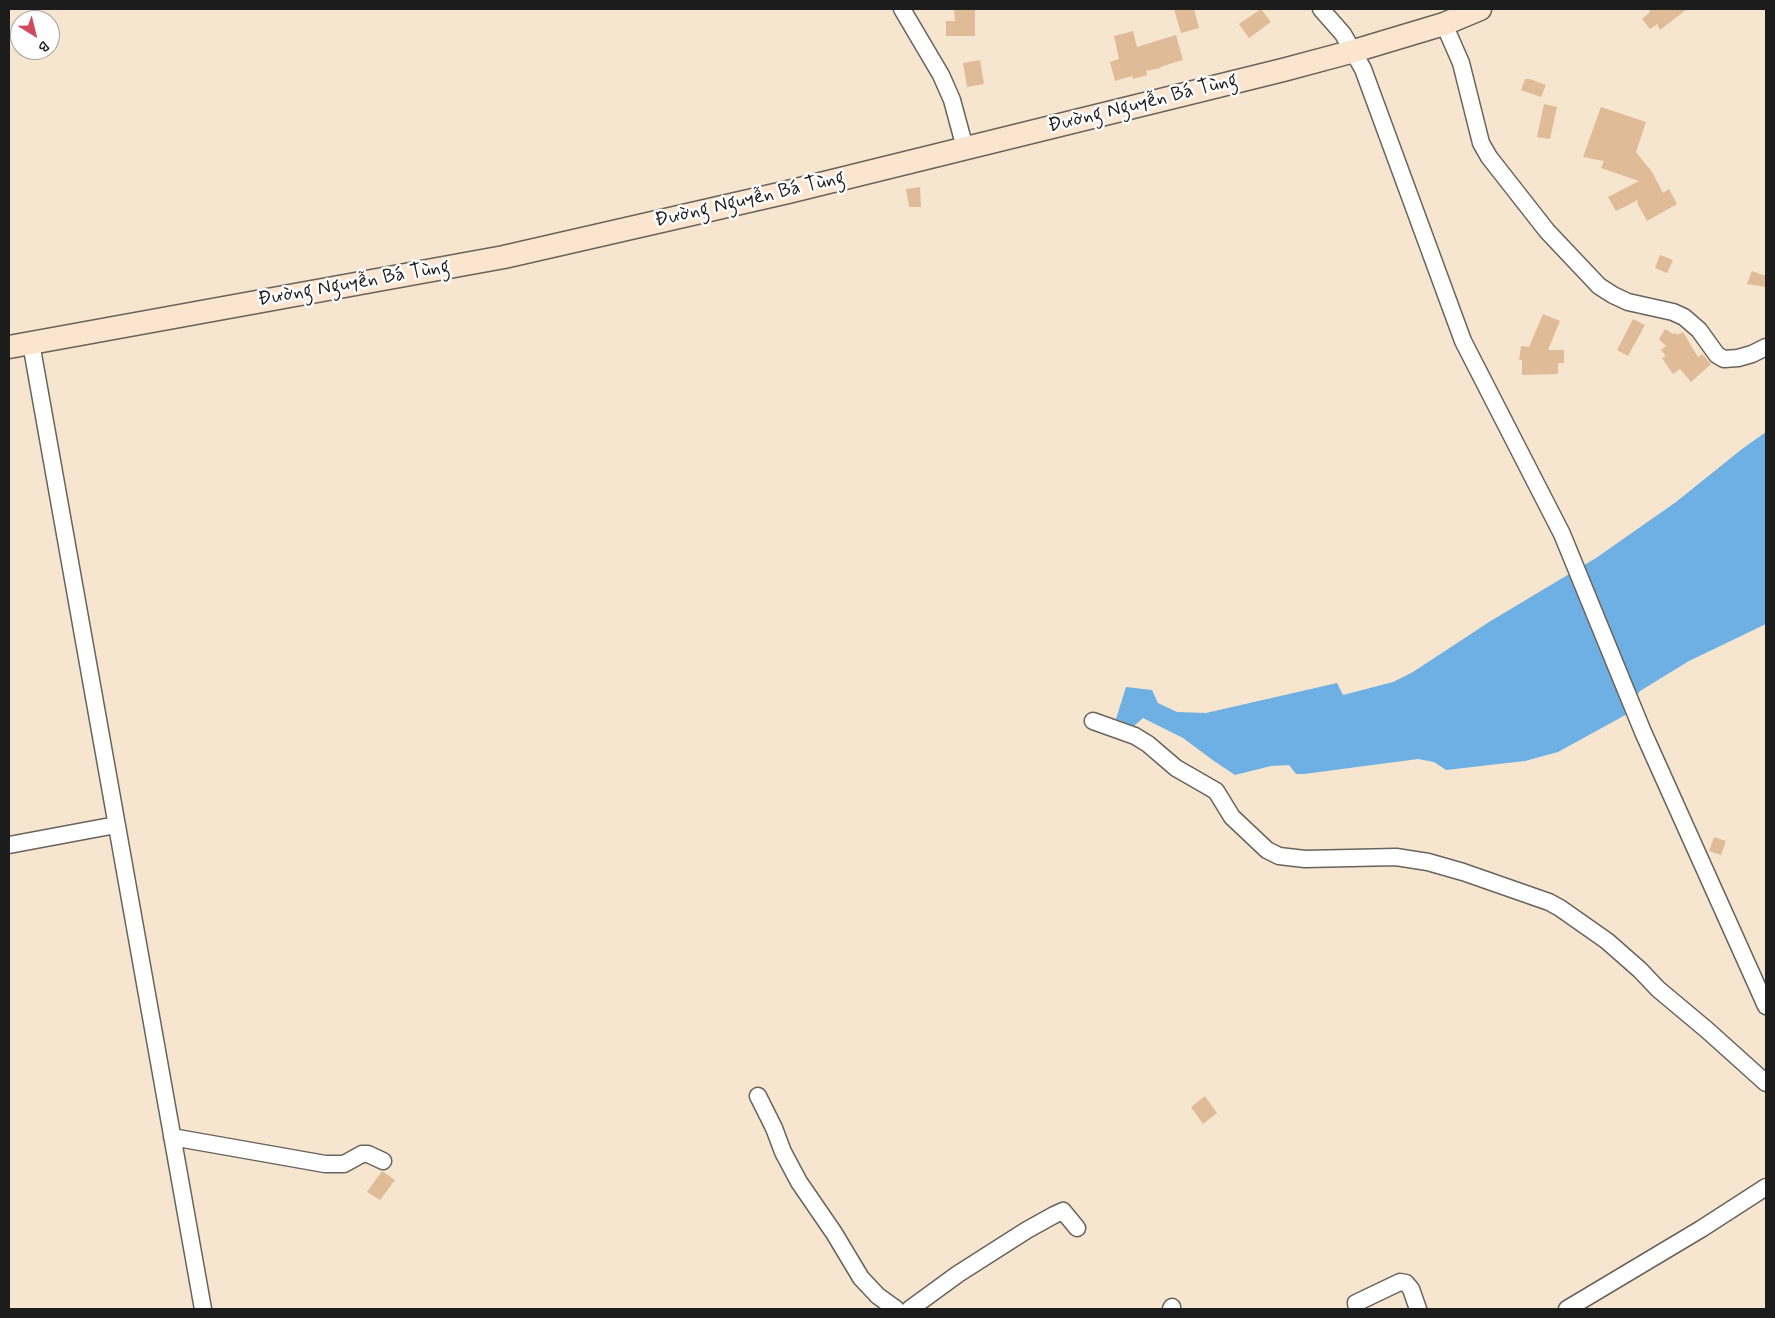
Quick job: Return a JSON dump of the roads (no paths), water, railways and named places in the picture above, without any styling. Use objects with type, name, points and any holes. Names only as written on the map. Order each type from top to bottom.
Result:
[{"type":"main road","name":"Đường Nguyễn Bá Tùng","points":[[9,347],[504,257],[778,194],[1283,70],[1444,24],[1480,9]]},
{"type":"street","points":[[902,9],[941,75],[952,100],[959,150]]},
{"type":"street","points":[[1321,9],[1343,34],[1363,69],[1463,341],[1562,534],[1643,732],[1766,1006]]},
{"type":"street","points":[[1444,24],[1461,62],[1481,143],[1489,157],[1548,231],[1600,286],[1613,296],[1628,302],[1673,312],[1684,317],[1699,330],[1717,355],[1724,359],[1738,358],[1766,347]]},
{"type":"street","points":[[31,343],[202,1309]]},
{"type":"street","points":[[1093,721],[1136,736],[1176,768],[1216,791],[1232,817],[1267,850],[1279,856],[1305,859],[1396,857],[1428,862],[1463,872],[1554,905],[1613,946],[1658,989],[1766,1083]]},
{"type":"street","points":[[9,845],[116,826]]},
{"type":"street","points":[[758,1096],[774,1128],[783,1152],[799,1182],[834,1232],[861,1278],[878,1296],[896,1309]]},
{"type":"street","points":[[172,1137],[325,1164],[344,1164],[362,1154],[368,1154],[383,1161]]},
{"type":"street","points":[[1568,1309],[1701,1229],[1766,1187]]},
{"type":"street","points":[[910,1309],[958,1274],[1054,1215],[1063,1211],[1077,1228]]},
{"type":"street","points":[[1357,1309],[1356,1303],[1400,1282],[1406,1283],[1411,1289],[1418,1309]]},
{"type":"water","points":[[1766,432],[1766,624],[1689,661],[1640,691],[1633,701],[1629,713],[1558,752],[1525,761],[1446,770],[1434,762],[1418,759],[1304,774],[1296,774],[1289,765],[1271,766],[1235,775],[1183,738],[1143,718],[1134,726],[1116,719],[1126,687],[1152,690],[1158,703],[1177,712],[1206,713],[1337,683],[1343,695],[1393,682],[1413,672],[1489,622],[1596,558],[1676,502]]}]
